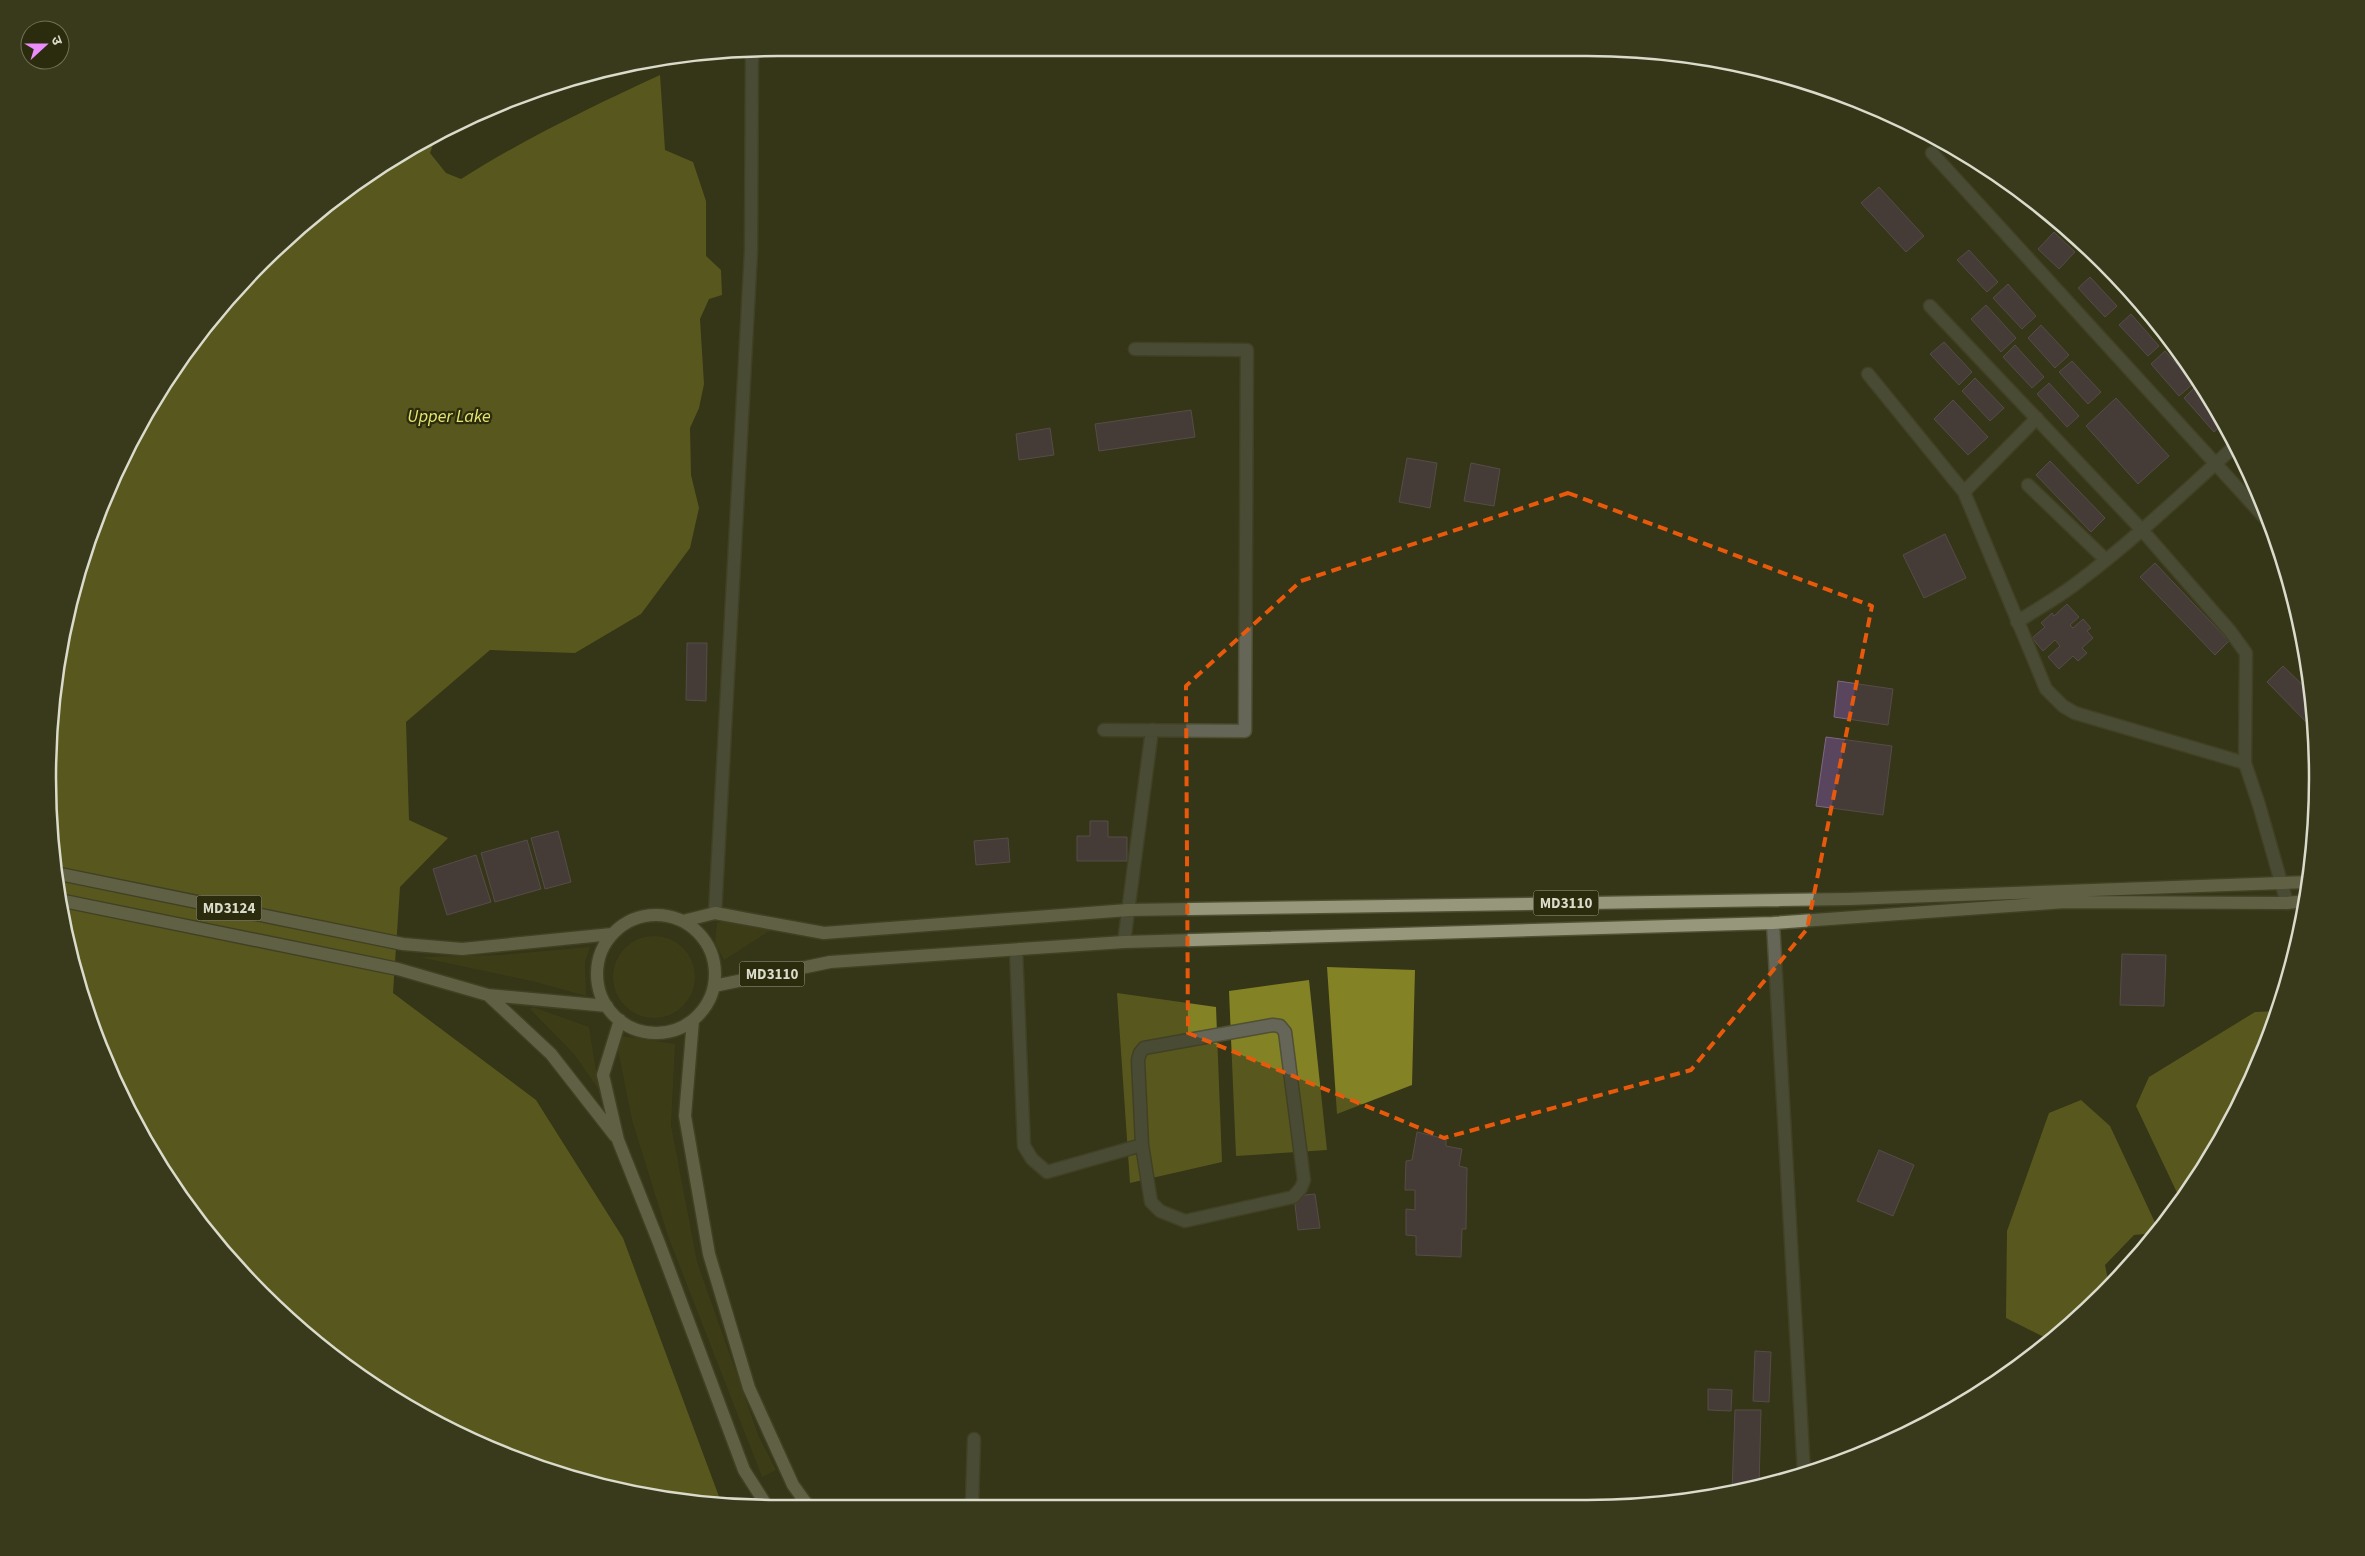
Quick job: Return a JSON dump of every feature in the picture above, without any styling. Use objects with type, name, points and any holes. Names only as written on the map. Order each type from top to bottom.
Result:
[{"type":"main road","name":"MD3124","points":[[62,875],[403,944],[462,949],[612,934]]},
{"type":"main road","name":"MD3110","points":[[715,913],[824,933],[1128,910],[1850,899],[2301,883]]},
{"type":"main road","name":"MD3124","points":[[67,902],[398,969],[488,995]]},
{"type":"main road","name":"MD3110","points":[[714,986],[830,962],[1124,942],[1773,923],[2065,902],[2298,902]]},
{"type":"main road","points":[[683,921],[715,913]]},
{"type":"main road","points":[[646,915],[664,915],[683,921],[698,933],[709,948],[714,967],[714,986],[706,1005],[692,1020],[676,1029],[656,1033],[637,1030],[620,1020],[607,1006],[599,988],[597,969],[602,950],[612,934],[628,922],[646,915]]},
{"type":"main road","points":[[488,995],[607,1006]]},
{"type":"main road","points":[[488,995],[551,1054],[618,1140]]},
{"type":"main road","points":[[620,1020],[603,1075],[618,1140],[659,1242],[744,1470],[764,1499]]},
{"type":"main road","points":[[692,1020],[685,1116],[708,1254],[749,1388],[794,1485],[804,1500]]},
{"type":"street","points":[[715,913],[749,300],[752,57]]},
{"type":"street","points":[[1932,153],[2257,509]]},
{"type":"street","points":[[1930,306],[2142,530],[2230,630],[2246,654],[2245,764],[2259,805],[2287,903]]},
{"type":"street","points":[[1104,730],[1245,731],[1247,350],[1135,349]]},
{"type":"street","points":[[1868,374],[1964,492],[2046,689],[2063,706],[2076,713],[2245,764]]},
{"type":"street","points":[[1964,492],[2037,418]]},
{"type":"street","points":[[2017,622],[2077,583],[2106,560],[2230,451]]},
{"type":"street","points":[[2028,484],[2106,560]]},
{"type":"street","points":[[1124,942],[1152,730]]},
{"type":"street","points":[[1773,923],[1804,1466]]},
{"type":"street","points":[[1016,950],[1024,1146],[1032,1159],[1048,1172],[1142,1145]]},
{"type":"street","points":[[1273,1025],[1280,1026],[1286,1032],[1304,1180],[1301,1188],[1293,1197],[1184,1221],[1160,1211],[1151,1202],[1142,1145],[1138,1060],[1144,1048],[1273,1025]]},
{"type":"street","points":[[972,1500],[974,1439]]},
{"type":"highlighted area","points":[[1568,493],[1872,606],[1807,929],[1691,1070],[1444,1138],[1188,1033],[1186,686],[1301,581]]},
{"type":"shaded area","points":[[740,918],[785,921],[724,960],[715,943],[717,923]]},
{"type":"shaded area","points":[[654,936],[670,939],[683,948],[692,961],[695,977],[692,993],[683,1006],[670,1015],[654,1018],[638,1015],[625,1006],[616,993],[613,977],[616,961],[625,948],[638,939]]},
{"type":"shaded area","points":[[590,947],[585,962],[586,996],[536,982],[419,957],[501,955]]},
{"type":"shaded area","points":[[533,1007],[589,1027],[599,1090],[574,1054],[530,1009]]},
{"type":"shaded area","points":[[615,1035],[675,1044],[671,1125],[697,1262],[759,1437],[776,1470],[762,1477],[668,1236],[632,1120]]},
{"type":"water","name":"Upper Lake","points":[[660,75],[665,150],[693,162],[706,201],[706,256],[721,270],[722,295],[709,299],[700,319],[704,384],[699,408],[690,428],[691,475],[699,508],[690,548],[641,614],[575,653],[490,650],[406,722],[409,820],[448,838],[400,887],[393,993],[536,1100],[623,1238],[719,1497],[684,1494],[637,1486],[591,1475],[502,1445],[417,1403],[339,1351],[302,1321],[235,1254],[205,1217],[153,1139],[111,1054],[95,1010],[81,965],[70,919],[62,872],[56,778],[62,684],[70,637],[81,591],[111,502],[153,417],[178,377],[235,302],[268,268],[302,235],[377,178],[433,145],[430,153],[446,173],[461,179],[533,137]]},
{"type":"water","points":[[1327,967],[1415,970],[1412,1085],[1337,1114]]},
{"type":"water","points":[[1309,980],[1327,1150],[1236,1156],[1229,991]]},
{"type":"water","points":[[1117,993],[1216,1007],[1222,1162],[1130,1183]]},
{"type":"water","points":[[2269,1011],[2254,1054],[2212,1139],[2177,1193],[2136,1106],[2149,1077],[2255,1012]]},
{"type":"water","points":[[2081,1100],[2110,1126],[2155,1223],[2146,1234],[2134,1235],[2105,1265],[2107,1277],[2063,1321],[2044,1337],[2006,1318],[2007,1231],[2049,1113]]},
{"type":"building","points":[[1879,187],[1924,236],[1906,252],[1861,203]]},
{"type":"building","points":[[2054,232],[2075,252],[2059,269],[2038,249]]},
{"type":"building","points":[[1969,250],[1998,282],[1987,292],[1957,260]]},
{"type":"building","points":[[2090,277],[2117,306],[2105,317],[2078,288]]},
{"type":"building","points":[[2008,284],[2036,316],[2022,329],[1993,298]]},
{"type":"building","points":[[1986,305],[2016,338],[2001,352],[1971,319]]},
{"type":"building","points":[[2131,314],[2159,346],[2148,356],[2119,325]]},
{"type":"building","points":[[2041,325],[2069,355],[2055,368],[2028,338]]},
{"type":"building","points":[[1944,342],[1972,372],[1959,385],[1930,354]]},
{"type":"building","points":[[2015,345],[2044,377],[2032,388],[2003,357]]},
{"type":"building","points":[[2165,351],[2181,369],[2192,385],[2179,396],[2151,364]]},
{"type":"building","points":[[2072,361],[2101,392],[2088,404],[2059,372]]},
{"type":"building","points":[[1975,378],[2004,408],[1990,421],[1962,391]]},
{"type":"building","points":[[2049,383],[2079,416],[2067,427],[2037,394]]},
{"type":"building","points":[[2194,388],[2218,428],[2214,432],[2184,398]]},
{"type":"building","points":[[2116,398],[2169,456],[2138,484],[2086,426]]},
{"type":"building","points":[[1953,400],[1988,437],[1968,455],[1934,419]]},
{"type":"building","points":[[1191,410],[1195,437],[1099,451],[1095,424]]},
{"type":"building","points":[[1050,428],[1054,455],[1019,460],[1016,434]]},
{"type":"building","points":[[1407,458],[1437,463],[1430,508],[1399,502]]},
{"type":"building","points":[[2050,461],[2105,518],[2091,532],[2036,475]]},
{"type":"building","points":[[1471,463],[1500,469],[1494,506],[1464,501]]},
{"type":"building","points":[[1945,534],[1966,578],[1924,598],[1903,555]]},
{"type":"building","points":[[2155,563],[2229,641],[2215,655],[2140,577]]},
{"type":"building","points":[[2067,604],[2079,617],[2070,625],[2073,628],[2083,619],[2091,628],[2087,631],[2093,638],[2082,648],[2087,653],[2078,661],[2073,656],[2059,669],[2048,657],[2060,646],[2055,640],[2043,651],[2032,638],[2045,627],[2041,623],[2052,613],[2054,616]]},
{"type":"building","points":[[687,643],[707,643],[706,701],[686,700]]},
{"type":"building","points":[[2283,666],[2303,685],[2306,722],[2267,682]]},
{"type":"building","points":[[1838,681],[1893,689],[1888,725],[1834,717]]},
{"type":"building","points":[[1826,737],[1892,746],[1883,815],[1816,806]]},
{"type":"building","points":[[1090,821],[1108,821],[1108,837],[1127,837],[1127,861],[1077,861],[1077,836],[1090,836]]},
{"type":"building","points":[[558,831],[571,882],[545,889],[531,838]]},
{"type":"building","points":[[1008,838],[1010,862],[976,865],[974,841]]},
{"type":"building","points":[[527,840],[541,889],[495,902],[481,853]]},
{"type":"building","points":[[476,855],[491,902],[447,915],[433,869]]},
{"type":"building","points":[[2122,954],[2166,955],[2164,1006],[2120,1005]]},
{"type":"building","points":[[1417,1132],[1446,1139],[1446,1146],[1462,1149],[1459,1166],[1467,1168],[1466,1229],[1462,1229],[1461,1257],[1416,1255],[1416,1236],[1406,1235],[1406,1209],[1415,1210],[1415,1190],[1405,1190],[1406,1161],[1412,1160]]},
{"type":"building","points":[[1879,1150],[1914,1165],[1893,1216],[1857,1201]]},
{"type":"building","points":[[1315,1194],[1320,1228],[1298,1230],[1294,1196]]},
{"type":"building","points":[[1755,1351],[1771,1352],[1769,1402],[1753,1401]]},
{"type":"building","points":[[1708,1389],[1732,1390],[1731,1411],[1708,1410]]},
{"type":"building","points":[[1735,1410],[1761,1410],[1759,1479],[1732,1485]]}]
